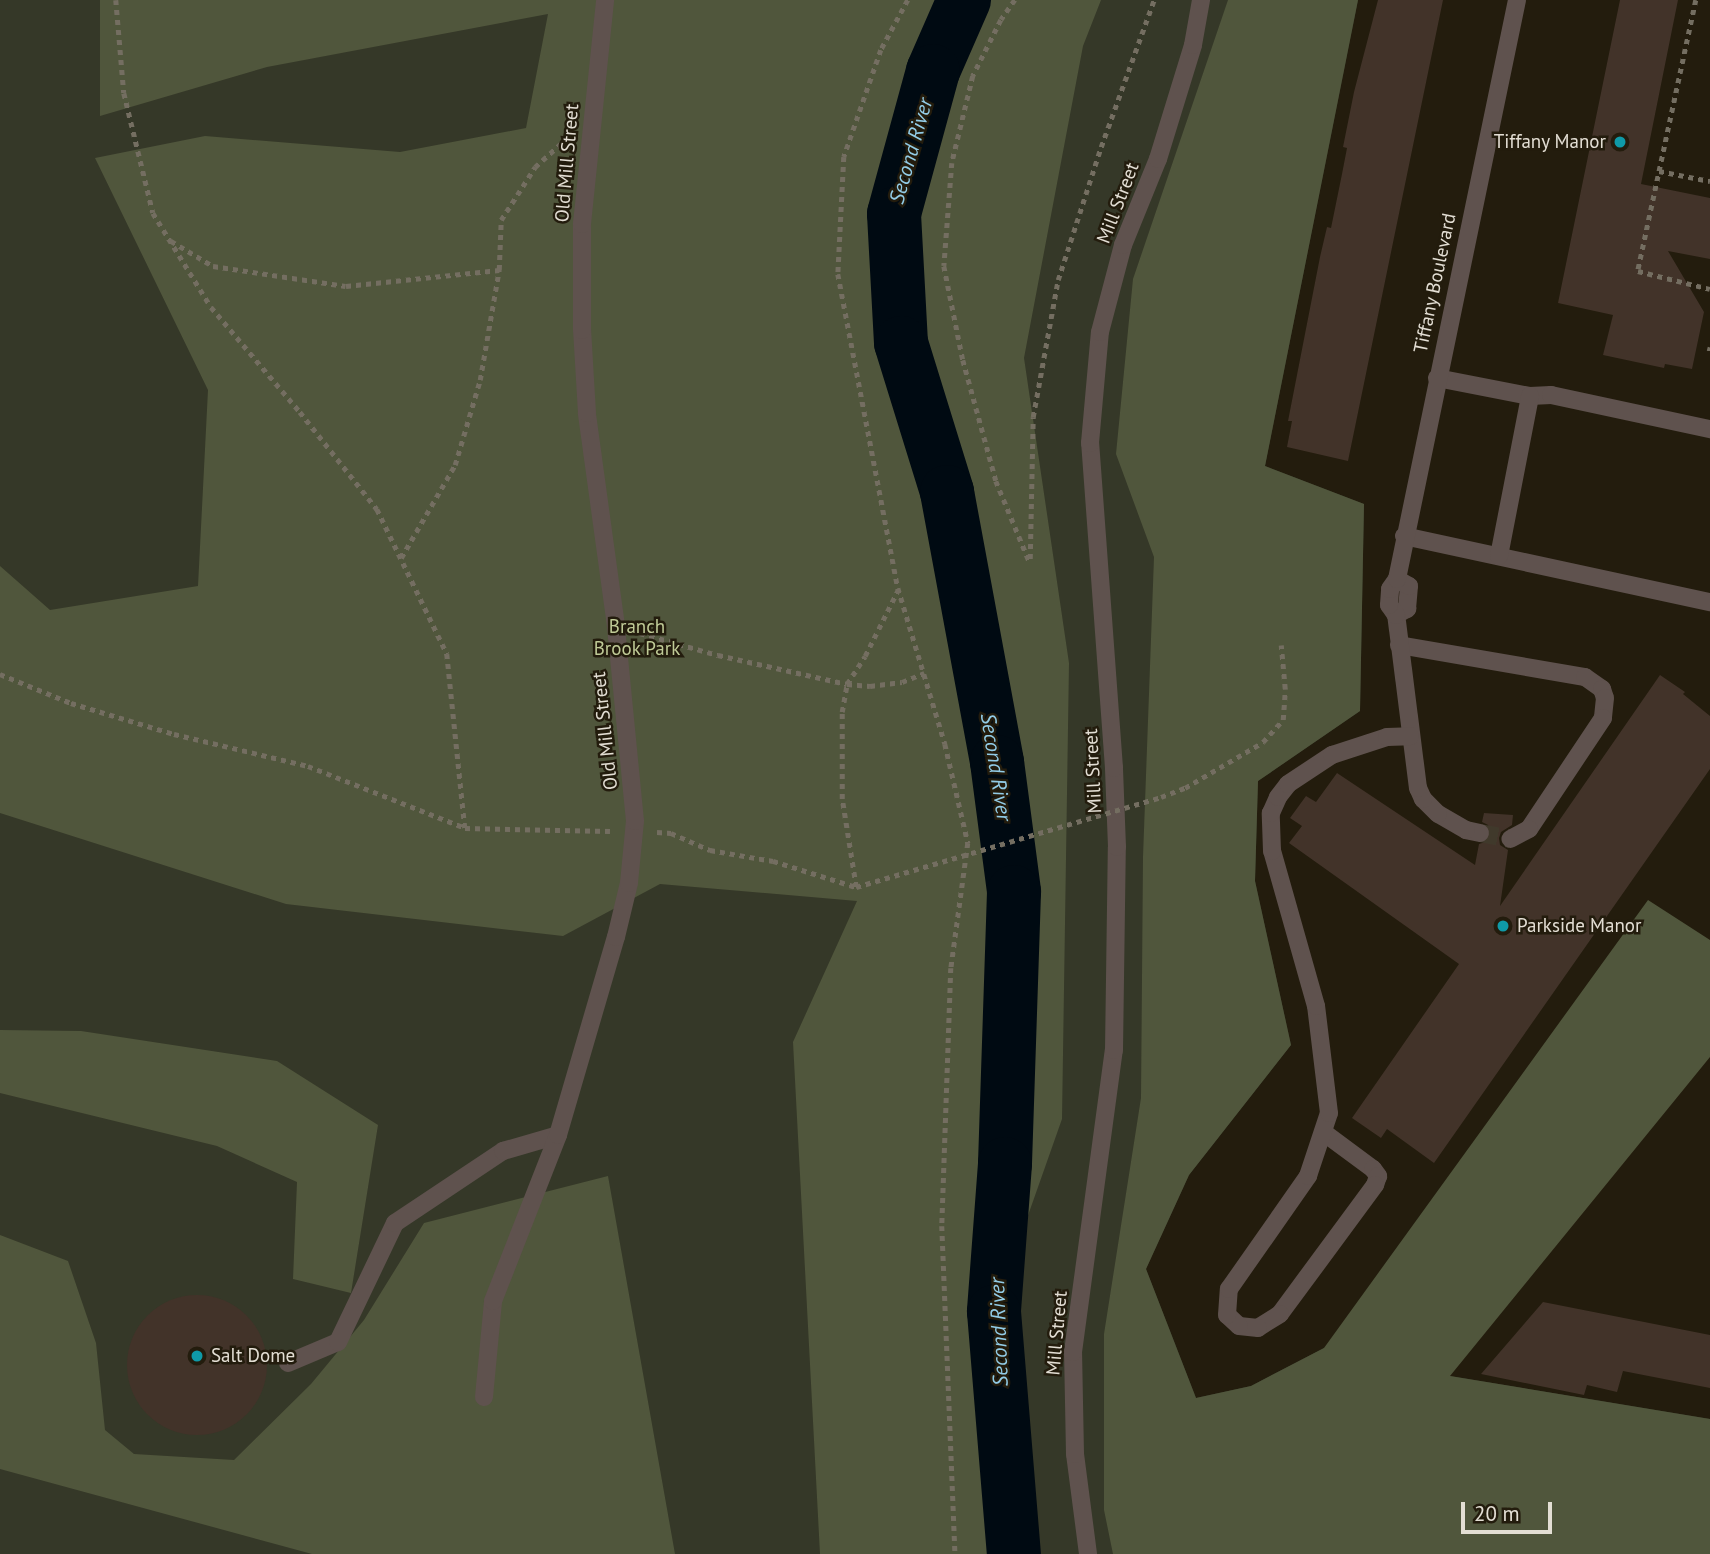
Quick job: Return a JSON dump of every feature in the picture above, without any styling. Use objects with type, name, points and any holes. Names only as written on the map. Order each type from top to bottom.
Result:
[{"type":"street","name":"Old Mill Street","points":[[484,1397],[493,1301],[558,1135],[616,937],[629,883],[634,831],[615,626],[587,413],[582,330],[582,224],[605,0]]},
{"type":"street","name":"Mill Street","points":[[1088,1554],[1075,1454],[1073,1352],[1114,1050],[1117,847],[1114,755],[1090,443],[1100,332],[1123,244],[1157,159],[1193,46],[1200,0]]},
{"type":"street","name":"Tiffany Boulevard","points":[[1399,645],[1395,615],[1407,609],[1409,586],[1398,577],[1404,536],[1517,0]]},
{"type":"street","points":[[1437,378],[1531,396],[1551,395],[1710,429]]},
{"type":"street","points":[[1499,556],[1531,396]]},
{"type":"street","points":[[1404,536],[1710,601]]},
{"type":"street","points":[[1480,833],[1466,830],[1438,814],[1423,799],[1418,788],[1399,645],[1585,677],[1595,682],[1605,698],[1603,718],[1529,829],[1510,839]]},
{"type":"street","points":[[1323,1132],[1373,1169],[1378,1177],[1376,1185],[1280,1314],[1258,1328],[1238,1326],[1227,1315],[1228,1289],[1308,1175],[1329,1114],[1316,1006],[1272,851],[1271,813],[1288,784],[1332,755],[1387,737],[1410,736]]},
{"type":"street","points":[[288,1363],[338,1342],[394,1223],[503,1151],[558,1135]]},
{"type":"path","points":[[116,0],[124,93],[153,213],[211,307],[377,509],[447,654],[465,828]]},
{"type":"path","points":[[908,0],[881,50],[845,157],[838,274],[898,588],[945,744],[968,843],[951,968],[942,1226],[955,1554]]},
{"type":"path","points":[[1015,0],[973,76],[952,163],[944,266],[962,360],[996,481],[1030,563],[1033,417],[1058,280],[1101,147],[1154,0]]},
{"type":"path","points":[[1696,0],[1638,271],[1710,289]]},
{"type":"path","points":[[401,558],[455,465],[480,380],[499,270],[501,220],[535,167],[593,113]]},
{"type":"path","points":[[1659,172],[1710,181]]},
{"type":"path","points":[[170,241],[214,266],[346,286],[499,270]]},
{"type":"path","points":[[856,887],[842,799],[842,712],[847,684],[865,656],[898,588]]},
{"type":"path","points":[[615,626],[718,655],[847,684],[870,686],[902,682],[924,673]]},
{"type":"path","points":[[0,674],[71,703],[174,734],[308,766],[465,828],[671,833],[710,850],[773,861],[856,887],[1185,788],[1263,742],[1283,720],[1285,689],[1281,645]]},
{"type":"green space","name":"Branch Brook Park","points":[[0,0],[1358,0],[1265,466],[1364,504],[1360,711],[1258,781],[1255,881],[1291,1045],[1189,1175],[1146,1269],[1196,1398],[1251,1386],[1324,1348],[1450,1376],[1710,1419],[1710,1554],[0,1554]]},
{"type":"green space","points":[[100,0],[1101,0],[1083,46],[1024,358],[1069,663],[1062,1119],[994,1312],[1014,1554],[820,1554],[793,1042],[857,901],[660,884],[563,936],[286,904],[0,813],[0,566],[50,610],[198,586],[208,390],[95,158],[205,136],[400,152],[526,128],[548,14],[267,67],[100,116]]},
{"type":"green space","points":[[1228,0],[1358,0],[1265,466],[1364,504],[1360,711],[1258,781],[1255,881],[1291,1045],[1189,1175],[1146,1269],[1196,1398],[1251,1386],[1324,1348],[1648,900],[1710,940],[1710,1057],[1450,1376],[1710,1419],[1710,1554],[1113,1554],[1104,1510],[1104,1334],[1141,1098],[1143,857],[1154,557],[1116,454],[1133,279]]},
{"type":"green space","points":[[0,1030],[81,1031],[277,1061],[378,1125],[351,1293],[293,1279],[297,1182],[217,1146],[0,1093]]},
{"type":"green space","points":[[608,1176],[675,1554],[312,1554],[0,1469],[0,1235],[68,1261],[96,1343],[105,1430],[134,1454],[234,1460],[311,1384],[364,1320],[424,1223]]},
{"type":"building","points":[[1378,0],[1443,0],[1348,461],[1287,447],[1292,421],[1288,421],[1320,257],[1327,227],[1331,228],[1342,174],[1347,148],[1343,147],[1354,92]]},
{"type":"building","name":"Tiffany Manor","points":[[1620,0],[1678,0],[1641,184],[1710,198],[1710,259],[1668,251],[1704,312],[1692,369],[1665,364],[1664,368],[1603,355],[1613,315],[1558,303]]},
{"type":"building","name":"Parkside Manor","points":[[1660,675],[1685,692],[1683,694],[1710,716],[1710,769],[1434,1163],[1387,1129],[1381,1138],[1352,1118],[1459,964],[1289,843],[1302,826],[1290,818],[1306,796],[1316,802],[1337,773],[1475,865],[1479,844],[1488,841],[1491,835],[1488,825],[1482,822],[1484,813],[1513,815],[1512,825],[1501,832],[1499,838],[1500,845],[1508,850],[1500,906]]},
{"type":"building","name":"Salt Dome","points":[[197,1295],[224,1300],[246,1316],[262,1338],[267,1365],[262,1392],[246,1414],[224,1430],[197,1435],[170,1430],[148,1414],[132,1392],[127,1365],[132,1338],[148,1316],[170,1300]]},
{"type":"building","points":[[1543,1302],[1710,1335],[1710,1388],[1623,1371],[1617,1392],[1587,1385],[1584,1395],[1481,1374]]},
{"type":"waterway","name":"Second River","points":[[964,0],[933,71],[894,214],[901,343],[947,492],[997,762],[1014,892],[1005,1164],[994,1312],[1014,1554]]},
{"type":"tunnel","points":[[1480,833],[1510,839]]},
{"type":"place","name":"Tiffany Manor","points":[[1620,142]]},
{"type":"place","name":"Parkside Manor","points":[[1503,926]]},
{"type":"place","name":"Salt Dome","points":[[197,1356]]}]
